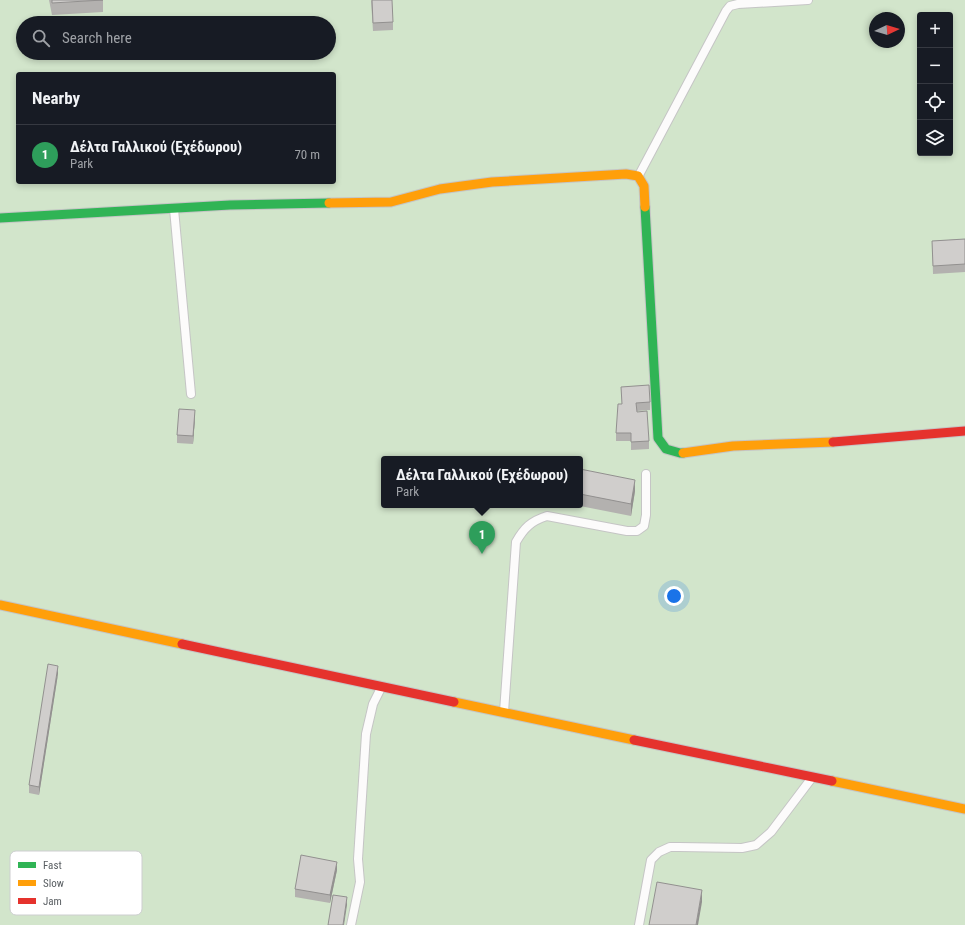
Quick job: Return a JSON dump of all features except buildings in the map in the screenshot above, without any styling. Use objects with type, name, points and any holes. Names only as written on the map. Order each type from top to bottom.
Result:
[{"type":"street","points":[[0,218],[230,205],[391,202],[440,190],[492,182],[626,174],[638,176],[644,186],[658,438],[666,449],[680,453],[733,446],[822,443],[965,431]]},
{"type":"street","points":[[0,605],[504,713],[965,809]]},
{"type":"lane","points":[[638,176],[730,3],[738,4],[808,0]]},
{"type":"lane","points":[[174,208],[191,394]]},
{"type":"lane","points":[[504,713],[516,542],[527,526],[537,519],[547,516],[627,531],[637,531],[644,526],[646,515],[646,474]]},
{"type":"lane","points":[[351,925],[360,882],[358,858],[366,734],[373,704],[382,687]]},
{"type":"lane","points":[[639,925],[652,860],[659,852],[670,847],[742,848],[756,845],[770,832],[813,777]]},
{"type":"green space","points":[[0,0],[965,0],[965,925],[0,925]]},
{"type":"traffic: fast","points":[[0,218],[230,205],[329,203]]},
{"type":"traffic: fast","points":[[645,207],[658,438],[666,449],[683,453]]},
{"type":"traffic: slow","points":[[329,203],[391,202],[440,189],[492,182],[626,174],[638,176],[644,186],[645,207]]},
{"type":"traffic: slow","points":[[683,453],[733,446],[833,442]]},
{"type":"traffic: slow","points":[[0,605],[182,644]]},
{"type":"traffic: slow","points":[[454,702],[634,740]]},
{"type":"traffic: slow","points":[[832,781],[965,809]]},
{"type":"traffic: jam","points":[[833,442],[965,431]]},
{"type":"traffic: jam","points":[[182,644],[454,702]]},
{"type":"traffic: jam","points":[[634,740],[832,781]]},
{"type":"place","name":"Δέλτα Γαλλικού (Εχέδωρου)","points":[[482,554]]}]
